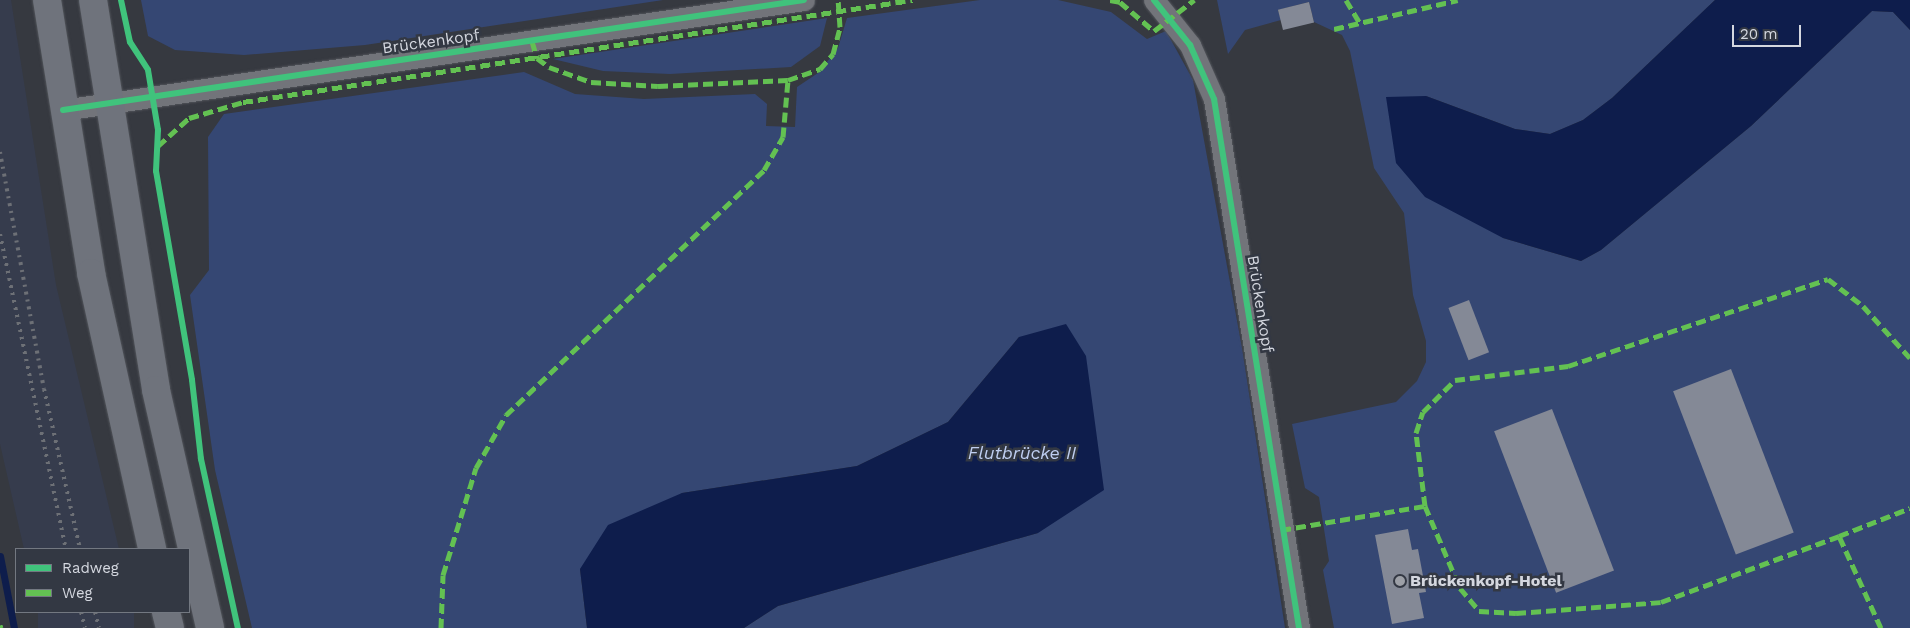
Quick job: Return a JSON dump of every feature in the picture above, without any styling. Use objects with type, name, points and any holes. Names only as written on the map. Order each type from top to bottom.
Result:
[{"type":"main road","points":[[47,0],[63,110],[91,273],[152,548]]},
{"type":"main road","points":[[93,0],[107,104],[156,390],[210,628]]},
{"type":"main road","points":[[166,613],[170,628]]},
{"type":"street","name":"Brückenkopf","points":[[63,110],[804,0]]},
{"type":"street","name":"Brückenkopf","points":[[1154,0],[1190,45],[1214,99],[1299,628]]},
{"type":"shaded area","points":[[0,0],[11,0],[56,285],[119,548],[24,548],[0,444]]},
{"type":"shaded area","points":[[141,0],[663,0],[365,45],[244,55],[175,50],[148,36]]},
{"type":"shaded area","points":[[980,0],[1058,0],[1111,12],[1147,39],[1166,31],[1193,80],[1242,348],[1285,628],[744,628],[778,606],[1038,533],[1019,337],[948,422],[857,466],[682,493],[580,569],[587,628],[252,628],[215,470],[190,295],[209,270],[208,137],[224,114],[524,72],[575,94],[644,99],[755,94],[767,104],[766,126],[795,127],[797,87],[818,73],[838,48],[847,18]]},
{"type":"shaded area","points":[[1217,0],[1715,0],[1612,98],[1583,120],[1550,134],[1515,129],[1426,96],[1503,238],[1581,261],[1601,250],[1751,126],[1872,11],[1893,12],[1910,30],[1910,628],[1334,628],[1323,570],[1329,561],[1319,497],[1305,488],[1292,424],[1396,402],[1417,381],[1426,362],[1426,341],[1413,295],[1404,213],[1374,168],[1350,51],[1342,35],[1314,22],[1309,2],[1278,10],[1281,20],[1245,30],[1228,54]]},
{"type":"shaded area","points":[[827,18],[820,46],[791,67],[670,74],[603,71],[553,59]]},
{"type":"shaded area","points":[[38,613],[134,613],[134,628],[38,628]]},
{"type":"water","points":[[1715,0],[1910,0],[1910,30],[1893,12],[1872,11],[1751,126],[1601,250],[1581,261],[1503,238],[1425,197],[1396,163],[1386,97],[1426,96],[1515,129],[1550,134],[1583,120],[1612,98]]},
{"type":"water","name":"Flutbrücke II","points":[[1066,324],[1086,356],[1104,490],[1038,533],[778,606],[744,628],[587,628],[580,569],[608,525],[682,493],[857,466],[948,422],[1019,337]]},
{"type":"building","points":[[1309,2],[1314,22],[1283,30],[1278,10]]},
{"type":"building","points":[[1469,300],[1489,352],[1469,360],[1448,308]]},
{"type":"building","points":[[1731,369],[1794,532],[1736,555],[1673,391]]},
{"type":"building","points":[[1552,409],[1614,571],[1556,593],[1494,431]]},
{"type":"building","points":[[1408,529],[1412,550],[1418,549],[1426,592],[1419,593],[1424,618],[1392,624],[1375,535]]},
{"type":"waterway","points":[[0,556],[14,628]]},
{"type":"railway","points":[[0,152],[44,389],[80,548]]},
{"type":"railway","points":[[0,234],[66,548]]},
{"type":"railway","points":[[81,613],[85,628]]},
{"type":"railway","points":[[95,613],[99,628]]},
{"type":"marked path","points":[[532,41],[537,58],[549,67],[591,82],[658,86],[788,80],[820,69],[833,54],[840,27],[838,0]]},
{"type":"marked path","points":[[158,146],[189,118],[243,102],[912,0]]},
{"type":"marked path","points":[[1110,0],[1120,2],[1154,31],[1194,0]]},
{"type":"marked path","points":[[1346,0],[1360,23]]},
{"type":"marked path","points":[[1334,29],[1458,0]]},
{"type":"marked path","points":[[441,628],[443,575],[476,468],[506,415],[764,170],[783,137],[788,80]]},
{"type":"marked path","points":[[1281,530],[1425,506],[1416,433],[1423,412],[1455,380],[1568,366],[1828,279],[1863,306],[1910,358]]},
{"type":"marked path","points":[[1425,506],[1460,588],[1479,611],[1516,613],[1661,602],[1839,536]]},
{"type":"marked path","points":[[1881,628],[1839,536],[1910,508]]},
{"type":"cycle path","points":[[121,0],[130,42],[148,70],[158,130],[156,171],[192,380],[201,459],[238,628]]},
{"type":"cycle path","points":[[63,110],[804,0]]},
{"type":"cycle path","points":[[1154,0],[1190,45],[1214,99],[1299,628]]},
{"type":"place","name":"Brückenkopf-Hotel","points":[[1400,581]]}]
